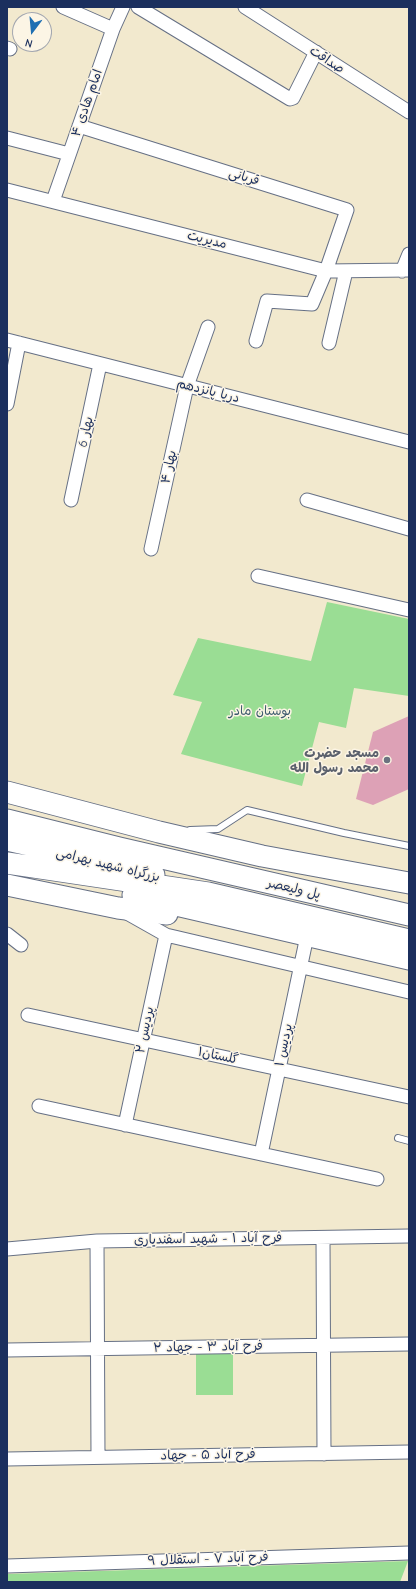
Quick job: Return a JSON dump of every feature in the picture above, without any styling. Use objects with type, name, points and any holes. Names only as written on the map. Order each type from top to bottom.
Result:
[{"type":"highway","points":[[7,792],[159,832],[409,893]]},
{"type":"highway","points":[[7,814],[159,832]]},
{"type":"highway","name":"بزرگراه شهید بهرامی","points":[[7,820],[179,862]]},
{"type":"highway","name":"بزرگراه شهید بهرامی","points":[[7,840],[131,868],[208,893]]},
{"type":"highway","points":[[262,856],[409,883]]},
{"type":"highway","name":"پل ولیعصر","points":[[179,862],[409,915]]},
{"type":"highway","points":[[15,865],[208,893]]},
{"type":"highway","points":[[15,865],[216,915],[409,959]]},
{"type":"highway","points":[[7,885],[118,908],[160,914],[216,915]]},
{"type":"highway","name":"پل ولیعصر","points":[[208,893],[409,940]]},
{"type":"street","points":[[63,7],[113,29]]},
{"type":"street","name":"امام هادی ۴","points":[[54,201],[113,29],[123,7]]},
{"type":"street","points":[[138,7],[290,99],[293,98],[316,52]]},
{"type":"street","name":"صداقت","points":[[245,7],[409,112]]},
{"type":"street","name":"قربانی","points":[[79,126],[347,210],[326,271]]},
{"type":"street","points":[[7,138],[69,154]]},
{"type":"street","name":"مدیریت","points":[[7,190],[326,271],[405,271]]},
{"type":"street","points":[[405,271],[409,254]]},
{"type":"street","points":[[256,342],[268,301],[312,304],[326,271]]},
{"type":"street","points":[[329,343],[346,271]]},
{"type":"street","name":"بهار ۴","points":[[151,549],[187,386],[208,327]]},
{"type":"street","points":[[7,404],[13,342]]},
{"type":"street","name":"دریا پانزدهم","points":[[13,342],[409,442]]},
{"type":"street","name":"بهار 6","points":[[71,500],[100,364]]},
{"type":"street","points":[[307,500],[409,529]]},
{"type":"street","points":[[258,576],[409,610]]},
{"type":"street","points":[[118,908],[166,935],[409,992]]},
{"type":"street","points":[[7,934],[21,945]]},
{"type":"street","name":"پردیس ۲","points":[[125,1124],[166,935]]},
{"type":"street","name":"پردیس ۱","points":[[261,1154],[307,936]]},
{"type":"street","name":"گلستان۱","points":[[28,1015],[409,1097]]},
{"type":"street","points":[[39,1106],[377,1179]]},
{"type":"street","name":"فرح آباد ۱ - شهید اسفندیاری","points":[[7,1249],[97,1241],[409,1236]]},
{"type":"street","points":[[323,1238],[324,1454]]},
{"type":"street","points":[[97,1241],[98,1457]]},
{"type":"street","name":"فرح آباد ۳ - جهاد ۲","points":[[7,1350],[409,1344]]},
{"type":"street","name":"فرح آباد ۵ - جهاد","points":[[7,1459],[409,1452]]},
{"type":"street","name":"فرح آباد ۷ - استقلال ۹","points":[[7,1566],[409,1553]]},
{"type":"lane","points":[[159,832],[218,829],[247,810],[344,833],[409,846]]},
{"type":"lane","points":[[398,1138],[409,1141]]},
{"type":"green space","name":"بوستان مادر","points":[[327,602],[409,619],[409,696],[354,688],[346,728],[319,722],[302,786],[181,754],[202,702],[173,695],[198,638],[311,661]]},
{"type":"green space","points":[[196,1350],[233,1350],[233,1395],[196,1395]]},
{"type":"green space","points":[[408,1561],[400,1582],[7,1582],[7,1574]]},
{"type":"building","name":"مسجد حضرت محمد رسول الله","points":[[409,716],[409,789],[373,805],[356,799],[373,732]]},
{"type":"place","name":"مسجد حضرت محمد رسول الله","points":[[387,760]]}]
